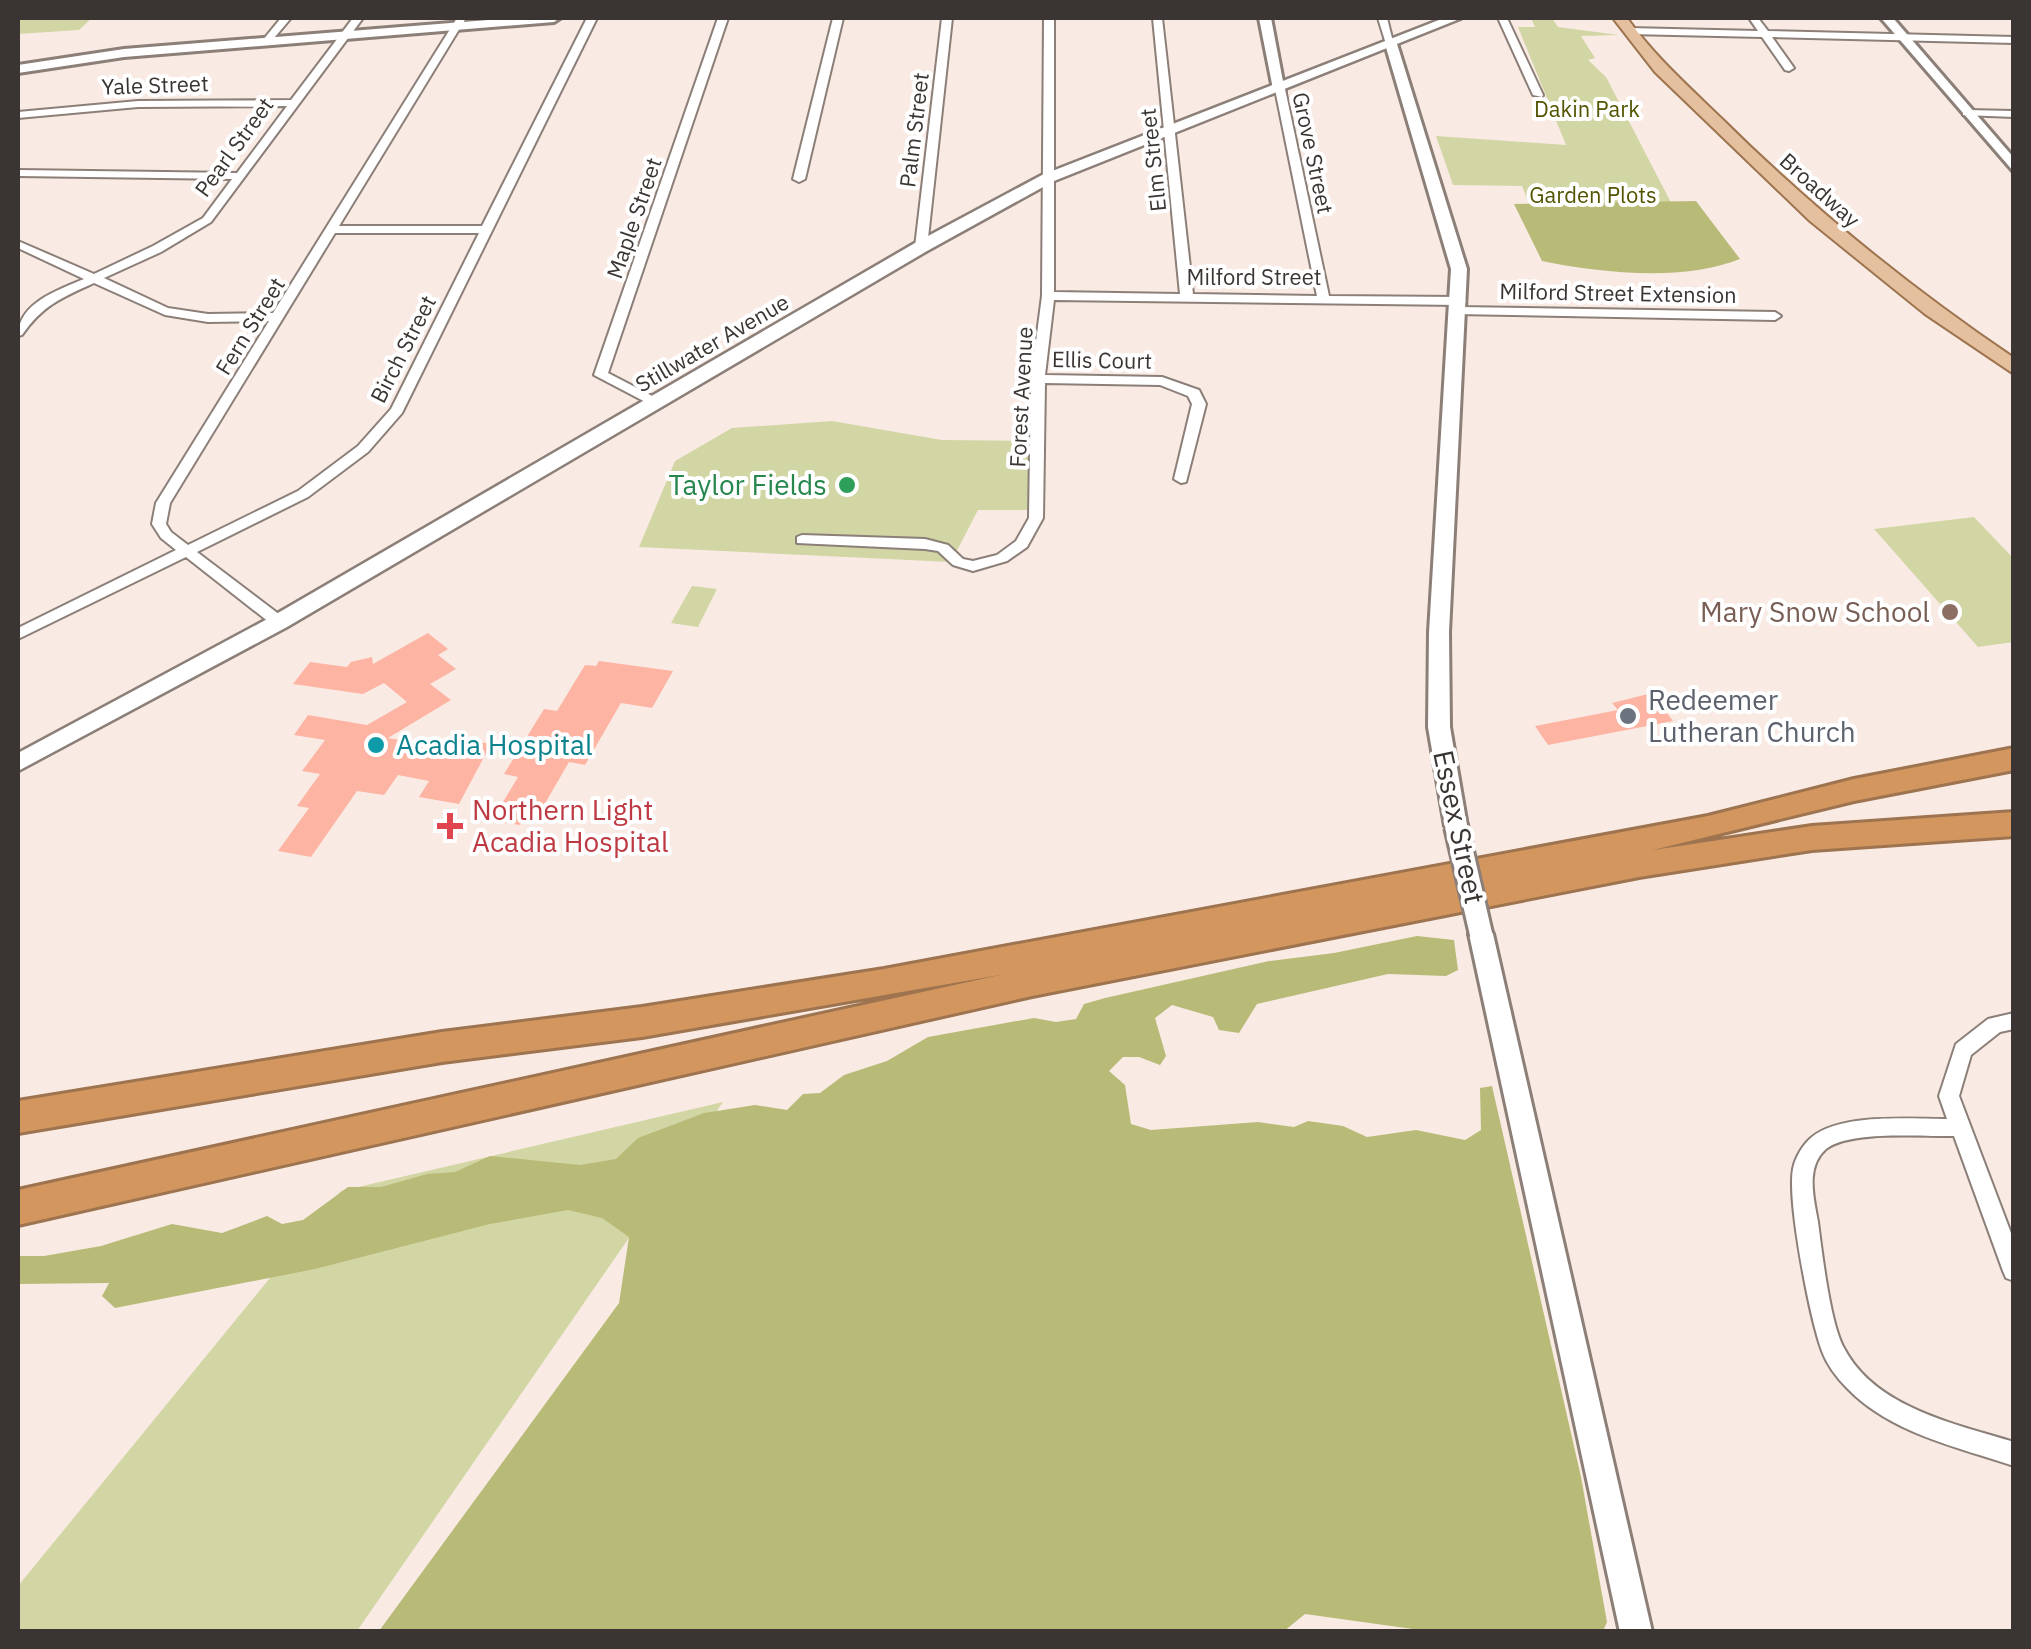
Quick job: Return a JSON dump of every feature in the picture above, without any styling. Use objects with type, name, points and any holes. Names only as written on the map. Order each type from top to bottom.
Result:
[{"type":"highway","points":[[18,1117],[442,1047],[642,1022],[884,983],[1708,828],[1854,790],[2014,759]]},
{"type":"highway","points":[[1708,828],[2014,804]]},
{"type":"highway","points":[[18,1208],[1012,986],[1639,864],[1812,838],[2014,824]]},
{"type":"main road","name":"Stillwater Avenue","points":[[18,763],[279,622],[921,247],[1048,178],[1280,90],[1454,18]]},
{"type":"main road","name":"Broadway","points":[[1624,24],[1710,117],[1830,230],[1931,312],[2014,368]]},
{"type":"street","points":[[266,42],[286,18]]},
{"type":"street","name":"Pearl Street","points":[[18,332],[32,312],[90,278],[157,249],[208,220],[358,18]]},
{"type":"street","points":[[18,69],[124,54],[458,22],[554,18]]},
{"type":"street","name":"Birch Street","points":[[21,627],[188,552],[304,494],[363,449],[398,410],[592,18]]},
{"type":"street","name":"Maple Street","points":[[655,403],[601,375],[723,18]]},
{"type":"street","points":[[799,179],[838,18]]},
{"type":"street","name":"Palm Street","points":[[921,247],[947,18]]},
{"type":"street","name":"Forest Avenue","points":[[802,540],[925,544],[943,548],[958,562],[973,566],[1002,558],[1022,544],[1036,518],[1038,380],[1048,296],[1050,18]]},
{"type":"street","name":"Elm Street","points":[[1158,18],[1187,298]]},
{"type":"street","name":"Grove Street","points":[[1265,18],[1322,296]]},
{"type":"street","name":"Essex Street","points":[[1382,18],[1458,269],[1460,306],[1439,632],[1439,726],[1456,826],[1636,1632]]},
{"type":"street","points":[[1502,18],[1538,94]]},
{"type":"street","points":[[1754,18],[1789,68]]},
{"type":"street","points":[[1887,18],[2014,168]]},
{"type":"street","name":"Fern Street","points":[[279,622],[166,535],[160,524],[164,504],[458,22]]},
{"type":"street","points":[[1624,24],[1766,33],[2013,40]]},
{"type":"street","name":"Yale Street","points":[[18,115],[152,103],[294,102]]},
{"type":"street","points":[[1967,113],[2014,114]]},
{"type":"street","points":[[18,173],[239,176]]},
{"type":"street","points":[[332,229],[484,230]]},
{"type":"street","points":[[18,244],[165,311],[187,316],[280,317]]},
{"type":"street","name":"Milford Street","points":[[1048,296],[1322,296],[1460,306]]},
{"type":"street","name":"Milford Street Extension","points":[[1460,306],[1775,316]]},
{"type":"street","name":"Ellis Court","points":[[1038,380],[1162,380],[1194,393],[1199,404],[1181,480]]},
{"type":"street","points":[[2014,1021],[1995,1026],[1964,1050],[1948,1096],[2014,1271]]},
{"type":"street","points":[[1958,1127],[1853,1132],[1825,1138],[1813,1148],[1803,1170],[1804,1208],[1834,1352],[1856,1381],[1885,1405],[1930,1426],[2014,1454]]},
{"type":"green space","points":[[18,18],[92,18],[79,30],[18,34]]},
{"type":"green space","name":"Garden Plots","points":[[1531,18],[1552,18],[1558,27],[1619,35],[1581,36],[1595,58],[1588,60],[1606,77],[1694,247],[1545,245],[1522,186],[1453,185],[1436,136],[1566,145],[1518,27],[1535,27]]},
{"type":"green space","points":[[1696,201],[1740,259],[1668,273],[1615,272],[1542,261],[1514,204]]},
{"type":"green space","name":"Taylor Fields","points":[[832,421],[942,440],[1029,441],[1028,510],[978,510],[951,562],[639,547],[675,461],[732,428]]},
{"type":"green space","points":[[1974,517],[2013,558],[2013,642],[1978,647],[1874,529]]},
{"type":"green space","points":[[692,586],[717,589],[698,627],[671,623]]},
{"type":"green space","points":[[1417,936],[1454,940],[1458,970],[1446,976],[1388,974],[1257,1004],[1239,1033],[1219,1030],[1213,1017],[1172,1005],[1155,1018],[1166,1056],[1160,1065],[1139,1057],[1123,1057],[1109,1071],[1125,1085],[1131,1124],[1151,1130],[1258,1122],[1294,1127],[1308,1121],[1343,1126],[1367,1137],[1416,1130],[1465,1140],[1481,1130],[1480,1088],[1492,1086],[1581,1477],[1607,1622],[1603,1631],[1427,1631],[1305,1614],[1283,1632],[379,1631],[619,1303],[629,1237],[602,1218],[568,1210],[490,1224],[315,1269],[115,1308],[102,1296],[109,1283],[18,1284],[18,1256],[44,1256],[101,1246],[172,1224],[222,1233],[267,1216],[282,1224],[303,1220],[348,1187],[381,1187],[427,1174],[455,1172],[490,1156],[580,1165],[616,1159],[638,1138],[704,1113],[755,1105],[787,1110],[803,1094],[820,1093],[844,1075],[887,1061],[928,1037],[1034,1018],[1056,1022],[1076,1019],[1084,1004],[1105,998],[1269,961]]},
{"type":"green space","points":[[723,1102],[357,1631],[18,1632],[18,1586],[341,1191]]},
{"type":"building","name":"Acadia Hospital","points":[[428,633],[448,649],[438,655],[456,669],[430,684],[451,700],[388,738],[456,749],[463,739],[491,744],[459,804],[419,797],[429,781],[398,775],[384,795],[357,791],[311,857],[278,851],[309,808],[297,806],[320,774],[302,771],[325,740],[294,735],[308,715],[367,725],[407,702],[384,683],[363,694],[293,684],[310,662],[347,667],[351,662],[372,657],[373,664]]},
{"type":"building","points":[[599,661],[673,671],[652,708],[621,703],[585,765],[569,762],[536,819],[525,817],[520,825],[500,822],[506,813],[497,812],[518,777],[504,774],[544,709],[557,711],[585,665],[596,666]]},
{"type":"building","name":"Redeemer Lutheran Church","points":[[1652,693],[1673,721],[1548,745],[1535,726],[1618,710],[1612,703]]},
{"type":"place","name":"Taylor Fields","points":[[847,485]]},
{"type":"place","name":"Mary Snow School","points":[[1950,612]]},
{"type":"place","name":"Redeemer Lutheran Church","points":[[1628,716]]},
{"type":"place","name":"Acadia Hospital","points":[[376,745]]},
{"type":"place","name":"Northern Light Acadia Hospital","points":[[450,826]]},
{"type":"park label","name":"Dakin Park","points":[[1587,109]]}]
